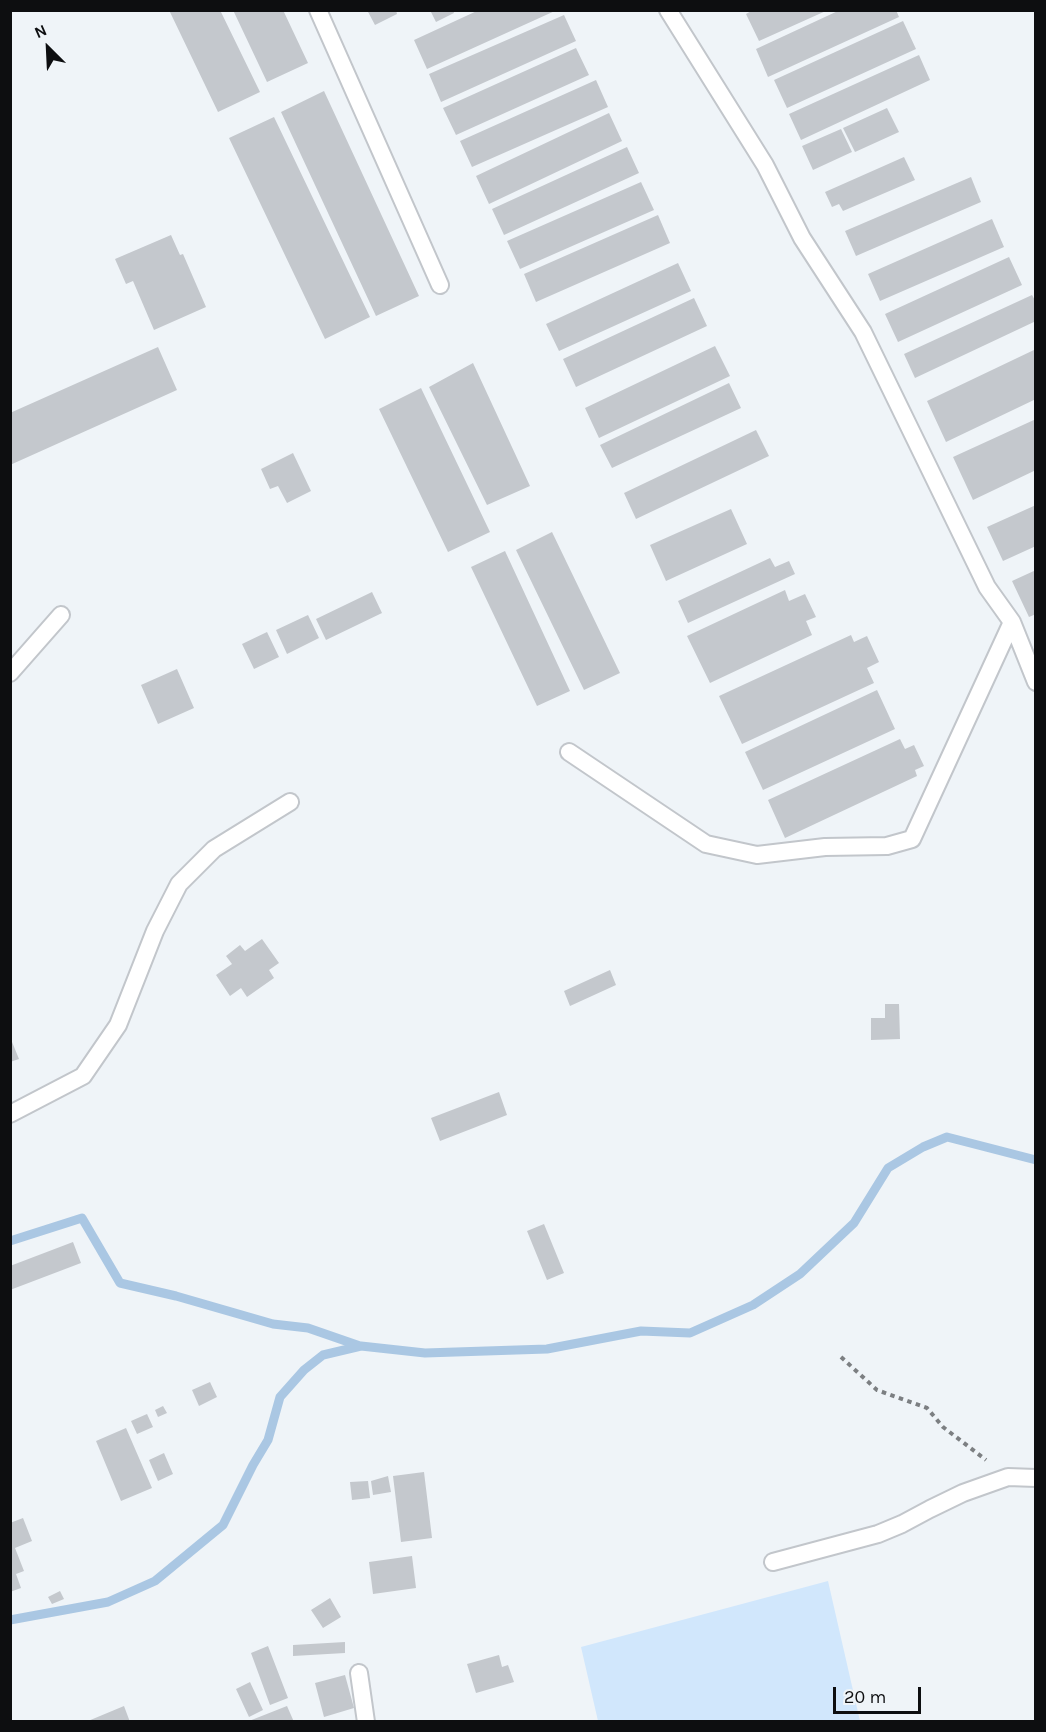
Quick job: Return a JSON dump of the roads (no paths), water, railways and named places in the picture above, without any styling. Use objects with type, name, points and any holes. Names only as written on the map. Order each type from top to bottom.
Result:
[{"type":"lane","points":[[318,10],[440,285]]},
{"type":"lane","points":[[668,10],[765,165],[802,238],[863,332],[987,587],[1012,622],[1035,682]]},
{"type":"lane","points":[[10,673],[61,615]]},
{"type":"lane","points":[[569,752],[705,844],[757,855],[825,847],[887,846],[912,838],[1012,622]]},
{"type":"lane","points":[[10,1114],[83,1076],[118,1025],[155,931],[179,884],[214,849],[290,802]]},
{"type":"lane","points":[[773,1562],[878,1534],[963,1493],[1008,1477],[1035,1478]]},
{"type":"lane","points":[[359,1673],[366,1722]]},
{"type":"waterway","points":[[10,1620],[108,1602],[155,1581],[223,1525],[268,1440],[280,1397],[304,1370],[323,1355],[361,1346],[425,1353],[547,1349],[641,1331],[690,1333],[753,1305],[800,1274],[854,1223],[888,1168],[923,1147],[947,1137],[1036,1160]]},
{"type":"waterway","points":[[10,1241],[82,1218],[120,1283],[176,1296],[273,1324],[308,1328],[360,1346]]}]
